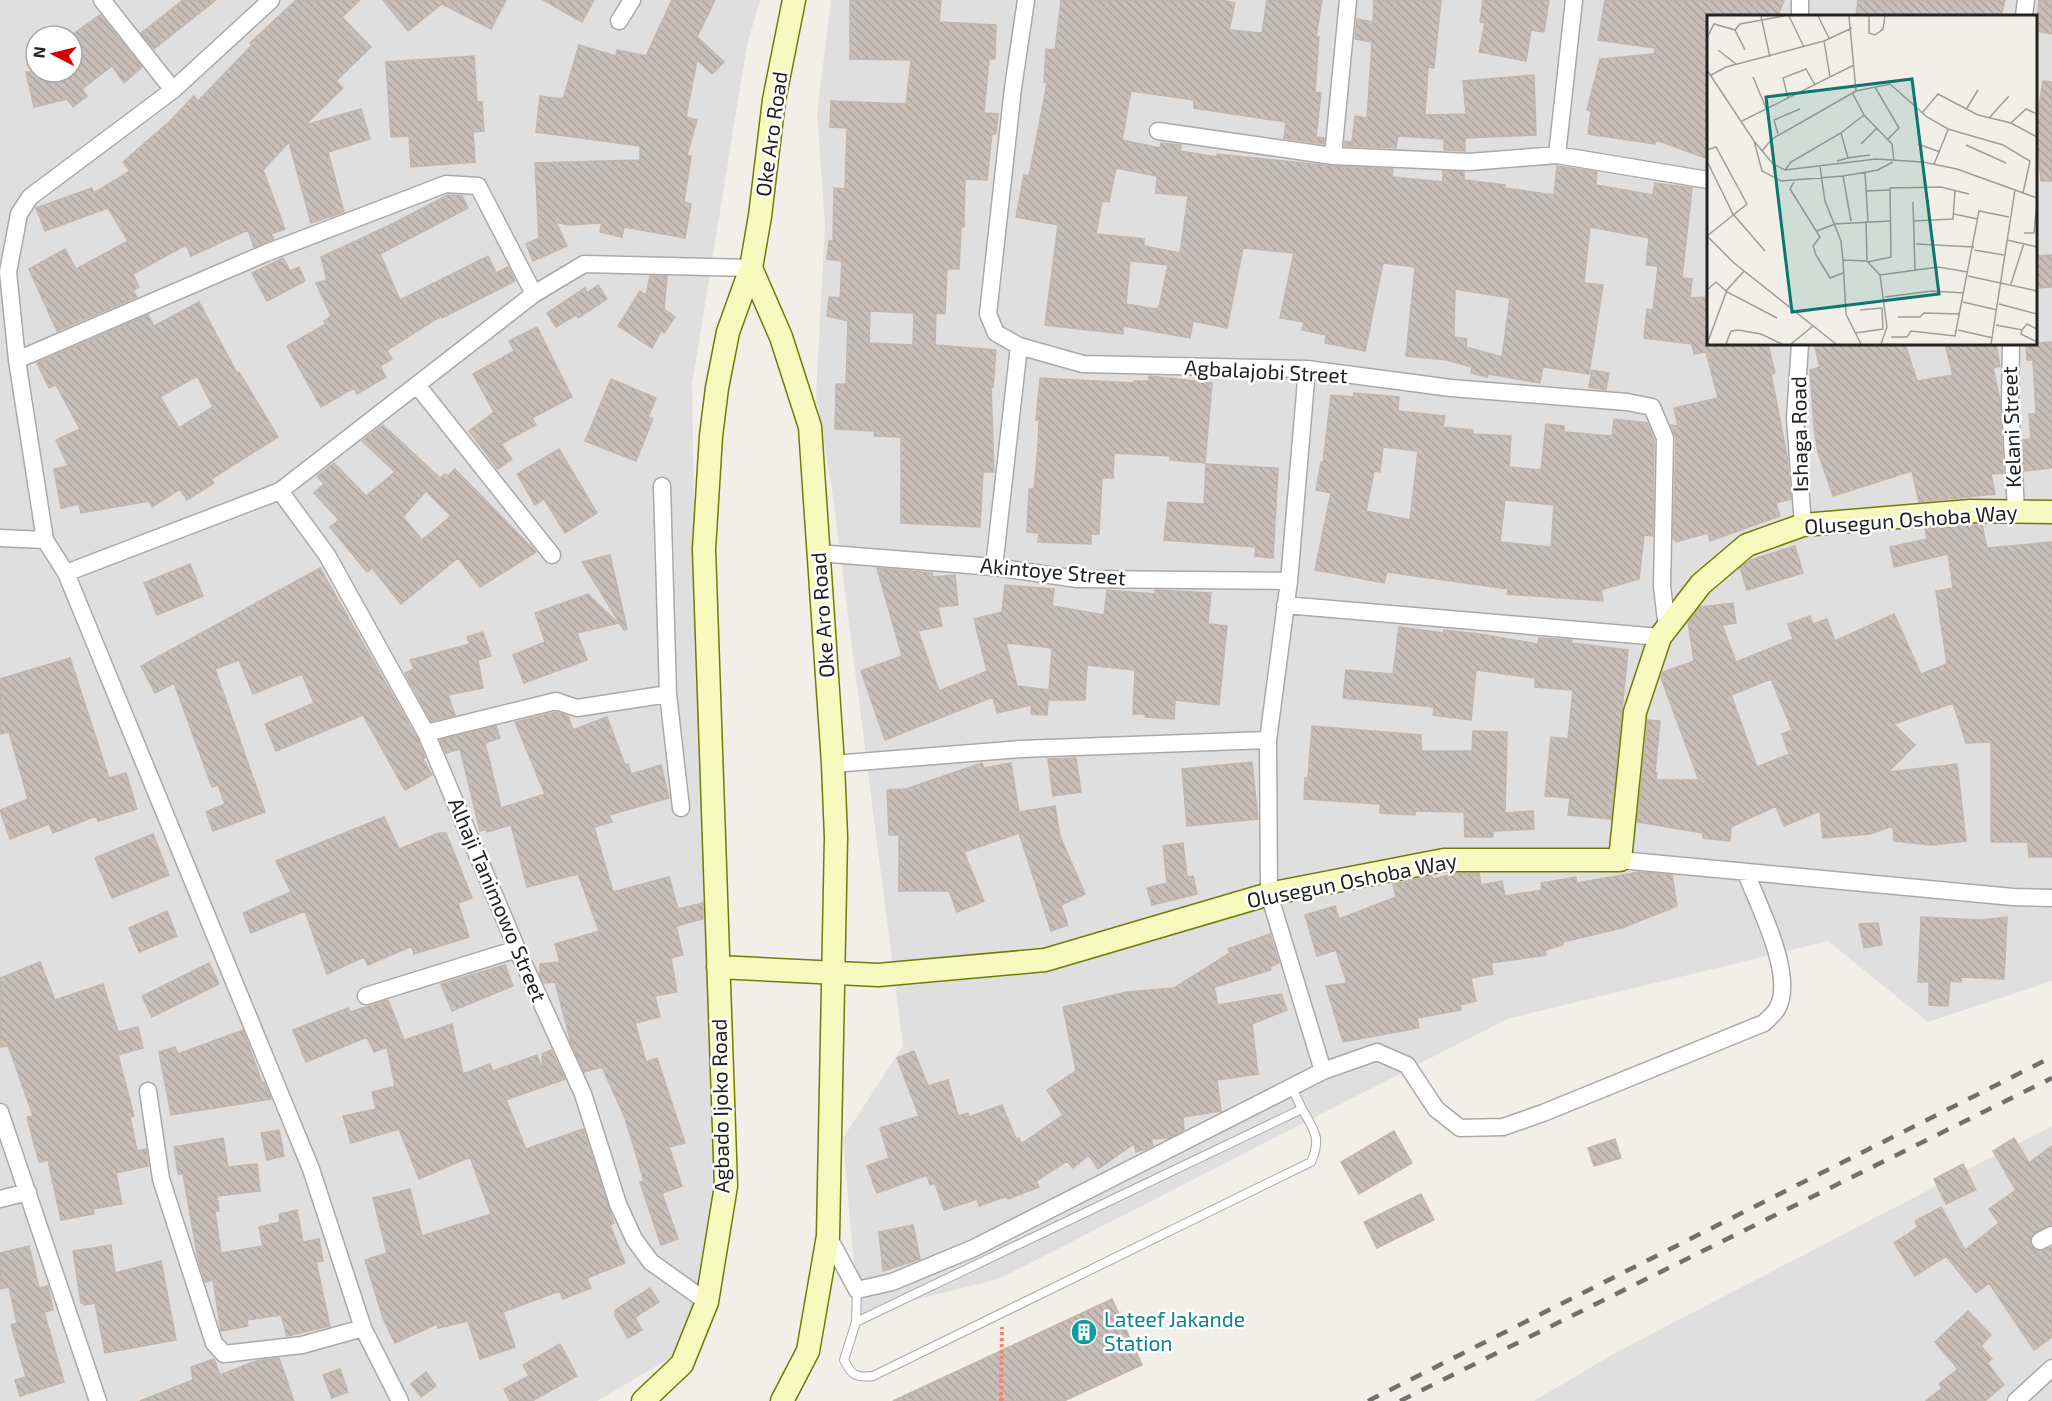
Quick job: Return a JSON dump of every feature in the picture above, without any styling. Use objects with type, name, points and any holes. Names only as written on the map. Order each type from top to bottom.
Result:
[{"type":"main road","name":"Oke Aro Road","points":[[718,967],[704,549],[711,436],[717,388],[728,332],[751,268],[760,216],[774,100],[794,0]]},
{"type":"main road","name":"Oke Aro Road","points":[[751,268],[782,337],[810,427],[833,764],[834,973]]},
{"type":"main road","name":"Olusegun Oshoba Way","points":[[718,967],[879,975],[1046,960],[1269,894],[1444,860],[1620,860],[1635,712],[1663,633],[1701,584],[1747,544],[1803,525],[1970,511],[2052,512]]},
{"type":"main road","name":"Agbado Ijoko Road","points":[[643,1401],[682,1364],[707,1302],[726,1186],[718,967]]},
{"type":"main road","points":[[782,1401],[808,1351],[828,1236],[834,973]]},
{"type":"street","points":[[102,0],[173,90]]},
{"type":"street","points":[[271,0],[173,90],[30,197],[19,214],[8,272],[17,360],[45,540],[66,573],[311,1169],[363,1329],[400,1401]]},
{"type":"street","points":[[619,21],[632,0]]},
{"type":"street","name":"Agbalajobi Street","points":[[1026,0],[1013,88],[988,314],[996,333],[1019,346],[1083,364],[1307,369],[1451,388],[1627,402],[1652,407],[1665,438],[1663,633]]},
{"type":"street","points":[[1333,156],[1348,0]]},
{"type":"street","points":[[1557,154],[1574,0]]},
{"type":"street","points":[[2024,15],[2026,0]]},
{"type":"street","points":[[1158,131],[1333,156],[1469,162],[1557,154],[1707,180]]},
{"type":"street","points":[[17,360],[266,253],[446,184],[478,186],[534,294]]},
{"type":"street","points":[[66,573],[280,491],[534,294],[584,264],[751,268]]},
{"type":"street","name":"Ishaga Road","points":[[1800,345],[1795,418],[1803,525]]},
{"type":"street","name":"Kelani Street","points":[[2011,345],[2010,403],[2016,510]]},
{"type":"street","points":[[994,567],[1019,346]]},
{"type":"street","points":[[1307,369],[1288,581],[1268,740],[1269,894],[1323,1071]]},
{"type":"street","points":[[417,385],[552,555]]},
{"type":"street","points":[[662,486],[668,694],[681,808]]},
{"type":"street","name":"Alhaji Tanimowo Street","points":[[280,491],[327,555],[426,733],[517,949],[583,1094],[618,1204],[634,1239],[651,1262],[707,1302]]},
{"type":"street","points":[[0,538],[45,540]]},
{"type":"street","name":"Akintoye Street","points":[[818,553],[994,567],[1078,579],[1288,581]]},
{"type":"street","points":[[1285,605],[1663,633]]},
{"type":"street","points":[[426,733],[556,701],[577,708],[668,694]]},
{"type":"street","points":[[833,764],[1021,749],[1268,740]]},
{"type":"street","points":[[1620,860],[2013,897],[2052,898]]},
{"type":"street","points":[[828,1236],[857,1290],[892,1282],[974,1248],[1323,1071],[1377,1052],[1407,1065],[1436,1109],[1460,1128],[1503,1127],[1543,1113],[1764,1023],[1777,1008],[1782,988],[1777,951],[1746,873]]},
{"type":"street","points":[[366,996],[517,949]]},
{"type":"street","points":[[148,1091],[166,1198],[214,1343],[224,1354],[302,1345],[363,1329]]},
{"type":"street","points":[[0,1112],[98,1401]]},
{"type":"street","points":[[0,1199],[28,1192]]},
{"type":"street","points":[[2016,1401],[2052,1368]]},
{"type":"lane","points":[[857,1290],[856,1322],[844,1360],[850,1372],[858,1377],[873,1376],[1311,1162],[1317,1149],[1318,1139],[1292,1088]]},
{"type":"lane","points":[[856,1322],[1302,1109]]},
{"type":"path","points":[[1001,1401],[1002,1313]]},
{"type":"shaded area","points":[[0,0],[760,0],[747,45],[692,384],[697,677],[713,883],[722,1196],[714,1277],[672,1357],[597,1401],[0,1401]]},
{"type":"shaded area","points":[[831,0],[2052,0],[2052,981],[1928,1022],[1828,941],[1507,1019],[999,1279],[858,1314],[843,1138],[903,1046],[832,490],[816,395],[825,224],[817,114]]},
{"type":"shaded area","points":[[2052,1126],[2052,1401],[1534,1401],[1615,1353]]},
{"type":"building","points":[[183,0],[216,0],[154,49],[141,33]]},
{"type":"building","points":[[296,0],[360,0],[342,17],[371,47],[336,81],[343,88],[305,125],[361,109],[370,139],[328,152],[344,212],[311,223],[289,142],[263,170],[285,229],[271,234],[274,239],[254,247],[248,230],[191,256],[186,245],[133,274],[139,287],[133,291],[137,297],[57,331],[29,269],[65,249],[76,269],[128,241],[108,208],[45,231],[36,208],[92,188],[94,193],[130,171],[123,162],[170,121],[194,96],[198,101],[252,45],[250,43]]},
{"type":"building","points":[[383,0],[506,0],[491,29],[442,4],[408,31]]},
{"type":"building","points":[[543,0],[594,0],[582,22]]},
{"type":"building","points":[[672,0],[715,0],[697,37],[724,62],[712,74],[697,60],[686,117],[697,120],[687,155],[691,156],[684,202],[691,204],[685,238],[624,227],[622,237],[600,232],[602,223],[568,225],[556,222],[567,246],[533,261],[526,244],[539,238],[535,163],[640,160],[640,146],[536,132],[540,96],[563,99],[579,45],[616,56],[617,50],[646,56]]},
{"type":"building","points":[[850,0],[941,0],[939,22],[996,25],[995,59],[989,59],[984,113],[998,114],[996,134],[992,134],[987,180],[965,179],[964,227],[961,227],[959,269],[947,269],[945,314],[936,313],[935,345],[996,350],[993,387],[991,386],[994,472],[983,472],[980,527],[901,523],[901,437],[874,436],[875,431],[835,429],[836,384],[846,384],[848,321],[827,316],[829,297],[840,298],[842,261],[827,259],[829,241],[833,241],[834,188],[845,189],[847,128],[830,127],[831,101],[906,104],[911,60],[850,59]],"holes":[[[870,311],[914,313],[913,345],[869,343]]]},
{"type":"building","points":[[1061,0],[1221,0],[1235,3],[1229,30],[1262,33],[1267,0],[1322,0],[1316,37],[1319,37],[1315,92],[1321,93],[1316,137],[1324,138],[1324,144],[1284,138],[1286,122],[1194,108],[1194,100],[1131,91],[1122,140],[1160,148],[1161,143],[1181,145],[1180,151],[1217,157],[1217,154],[1332,166],[1393,169],[1392,177],[1443,182],[1443,171],[1464,172],[1464,180],[1505,185],[1504,188],[1554,195],[1557,166],[1597,172],[1596,185],[1653,195],[1655,183],[1692,188],[1682,278],[1692,279],[1690,298],[1707,297],[1707,345],[1768,345],[1775,373],[1771,374],[1787,456],[1791,499],[1776,503],[1780,516],[1710,541],[1708,533],[1676,542],[1673,538],[1676,438],[1671,425],[1678,426],[1674,408],[1718,398],[1706,352],[1694,354],[1692,344],[1644,338],[1647,309],[1653,310],[1658,266],[1646,265],[1649,238],[1590,227],[1584,283],[1603,285],[1589,374],[1543,367],[1540,383],[1488,374],[1487,377],[1471,373],[1472,367],[1447,360],[1406,356],[1415,267],[1383,263],[1365,351],[1325,343],[1326,335],[1302,330],[1304,322],[1280,318],[1294,253],[1243,248],[1227,328],[1193,321],[1190,338],[1123,326],[1123,334],[1045,325],[1058,225],[1016,217],[1024,175],[1029,176],[1047,83],[1044,82],[1046,49],[1055,50]],"holes":[[[1116,168],[1157,176],[1156,193],[1188,196],[1180,253],[1144,246],[1144,239],[1096,234],[1102,201],[1109,202]],[[1130,261],[1168,265],[1159,307],[1156,309],[1126,304]],[[1455,289],[1510,298],[1502,357],[1466,347],[1467,339],[1454,337]]]},
{"type":"building","points":[[1374,0],[1441,0],[1434,68],[1428,67],[1425,115],[1466,114],[1463,81],[1534,75],[1536,135],[1465,138],[1465,151],[1444,150],[1444,139],[1398,136],[1396,148],[1345,146],[1345,141],[1352,142],[1355,116],[1367,118],[1372,42],[1355,39],[1357,19],[1373,22]]},
{"type":"building","points":[[1483,0],[1549,0],[1544,32],[1531,30],[1526,61],[1479,52],[1485,23],[1480,22]]},
{"type":"building","points":[[1605,0],[1784,0],[1778,15],[1707,15],[1707,159],[1656,140],[1655,144],[1588,134],[1591,111],[1587,110],[1600,59],[1654,54],[1655,48],[1598,40]]},
{"type":"building","points":[[1858,0],[2005,0],[2001,15],[1856,15]]},
{"type":"building","points":[[2039,0],[2052,0],[2052,34],[2037,31]]},
{"type":"building","points":[[100,15],[142,67],[124,83],[112,66],[82,89],[87,96],[73,107],[67,99],[34,107],[29,84],[84,84],[84,26]]},
{"type":"building","points":[[474,56],[477,102],[482,102],[484,131],[473,132],[475,162],[411,167],[409,136],[391,137],[386,62]]},
{"type":"building","points":[[2043,81],[2052,82],[2052,181],[2041,181],[2037,119]]},
{"type":"building","points":[[448,195],[462,196],[468,208],[380,254],[400,300],[488,256],[496,273],[508,267],[515,281],[442,318],[441,316],[387,350],[392,359],[380,366],[386,377],[357,394],[354,388],[321,407],[287,346],[326,324],[324,321],[331,316],[316,283],[327,280],[321,257]]},
{"type":"building","points":[[2052,255],[2052,287],[2037,288],[2037,256]]},
{"type":"building","points":[[283,258],[290,271],[299,267],[305,281],[267,301],[252,273]]},
{"type":"building","points":[[650,276],[667,276],[664,309],[675,317],[664,333],[661,331],[652,348],[618,326],[640,291],[646,295]]},
{"type":"building","points":[[598,285],[607,299],[578,318],[576,315],[556,327],[547,313],[585,288],[587,293]]},
{"type":"building","points":[[199,302],[237,373],[239,372],[278,437],[211,479],[214,483],[187,500],[180,489],[152,507],[149,501],[81,513],[79,504],[61,508],[54,469],[68,466],[56,440],[80,429],[56,385],[49,388],[37,363],[148,315],[154,326]],"holes":[[[197,376],[213,407],[179,428],[160,397]]]},
{"type":"building","points":[[537,327],[572,397],[532,418],[536,425],[501,444],[512,459],[498,469],[469,431],[494,412],[473,374],[514,351],[509,341]]},
{"type":"building","points":[[2052,342],[2052,468],[2024,471],[2023,440],[2031,439],[2029,414],[2036,414],[2033,360],[2027,360],[2026,345],[2037,345],[2037,343]]},
{"type":"building","points":[[1814,345],[1905,345],[1917,381],[1953,375],[1945,345],[1996,345],[2000,366],[1993,368],[2000,400],[2003,473],[1991,474],[1995,494],[1919,502],[1912,471],[1833,496],[1818,452],[1814,429],[1810,370],[1820,367]]},
{"type":"building","points":[[1592,370],[1609,373],[1606,390],[1589,387]]},
{"type":"building","points":[[1149,376],[1212,383],[1205,463],[1170,460],[1170,456],[1114,453],[1113,478],[1102,478],[1099,534],[1091,534],[1091,544],[1038,542],[1039,533],[1027,532],[1029,489],[1034,489],[1038,446],[1039,420],[1036,420],[1040,378],[1134,383],[1134,381],[1149,381]]},
{"type":"building","points":[[611,379],[656,398],[648,417],[653,419],[636,461],[585,441]]},
{"type":"building","points":[[1354,393],[1399,397],[1398,411],[1445,416],[1443,427],[1473,430],[1473,434],[1511,436],[1509,467],[1541,470],[1546,424],[1564,426],[1564,432],[1612,436],[1614,419],[1647,423],[1654,440],[1653,536],[1644,535],[1639,579],[1601,590],[1603,601],[1507,594],[1508,589],[1387,572],[1384,583],[1315,570],[1331,493],[1316,490],[1321,462],[1323,463],[1331,395],[1353,397]],"holes":[[[1383,447],[1418,451],[1410,520],[1366,511],[1374,471],[1380,472]],[[1505,500],[1554,505],[1551,547],[1500,542]]]},
{"type":"building","points":[[383,425],[440,478],[445,474],[448,476],[455,469],[536,552],[480,587],[458,558],[401,604],[372,568],[367,572],[330,527],[339,520],[314,493],[324,484],[317,476],[334,463],[366,496],[395,472],[362,441]],"holes":[[[426,491],[451,516],[422,540],[403,517]]]},
{"type":"building","points":[[559,449],[597,513],[565,533],[544,499],[535,505],[517,474]]},
{"type":"building","points":[[1206,464],[1278,468],[1273,558],[1255,556],[1256,547],[1164,540],[1168,502],[1204,504]]},
{"type":"building","points":[[1982,525],[1987,548],[2052,542],[2052,857],[2029,857],[2028,842],[1991,842],[1991,742],[1966,743],[1953,703],[1894,724],[1915,745],[1888,772],[1957,764],[1966,841],[1932,845],[1894,841],[1893,826],[1870,834],[1823,838],[1820,811],[1784,826],[1776,806],[1731,827],[1730,841],[1703,838],[1703,833],[1637,822],[1648,720],[1660,721],[1656,780],[1699,780],[1661,678],[1663,672],[1694,661],[1688,622],[1700,607],[1733,603],[1736,623],[1722,625],[1736,662],[1793,639],[1788,624],[1810,616],[1813,624],[1827,619],[1835,641],[1894,614],[1921,674],[1947,664],[1936,591],[1953,588],[1948,554],[1894,567],[1890,547],[1927,539],[1925,528]],"holes":[[[1771,679],[1792,730],[1782,734],[1789,754],[1757,767],[1731,695]]]},
{"type":"building","points":[[1795,546],[1803,573],[1747,590],[1740,568],[1751,560]]},
{"type":"building","points":[[610,555],[627,629],[624,630],[582,562]]},
{"type":"building","points":[[190,564],[203,596],[157,615],[144,583]]},
{"type":"building","points":[[320,568],[417,738],[425,758],[423,759],[432,775],[405,790],[363,715],[276,751],[265,724],[314,703],[302,674],[253,694],[239,660],[215,669],[265,812],[213,831],[206,812],[225,804],[218,785],[212,787],[174,683],[155,693],[141,666]]},
{"type":"building","points":[[877,568],[932,573],[933,577],[955,575],[958,605],[938,607],[942,626],[918,631],[939,691],[987,671],[974,619],[1002,612],[1005,585],[1054,589],[1052,606],[1104,615],[1107,590],[1155,594],[1155,590],[1211,593],[1208,624],[1227,626],[1219,705],[1175,700],[1174,719],[1133,714],[1135,670],[1087,665],[1085,700],[1048,700],[1047,715],[1031,714],[1031,705],[997,713],[993,697],[885,740],[861,671],[902,656]],"holes":[[[1006,643],[1052,648],[1049,690],[1017,686]]]},
{"type":"building","points":[[588,594],[618,623],[577,633],[587,660],[524,683],[513,655],[545,642],[535,613]]},
{"type":"building","points":[[1399,627],[1443,633],[1444,630],[1480,634],[1538,644],[1539,638],[1572,640],[1571,643],[1628,650],[1611,819],[1568,815],[1570,798],[1545,796],[1551,737],[1568,739],[1573,690],[1535,687],[1535,678],[1476,670],[1471,720],[1433,715],[1434,707],[1343,698],[1346,670],[1393,674]]},
{"type":"building","points":[[483,632],[491,656],[478,660],[483,688],[448,695],[455,715],[431,721],[405,673],[414,669],[410,660],[470,644],[467,637]]},
{"type":"building","points":[[70,658],[109,778],[126,773],[137,809],[98,821],[96,816],[53,833],[49,824],[10,839],[0,810],[28,799],[9,732],[0,734],[0,679]]},
{"type":"building","points":[[556,712],[568,716],[573,730],[607,717],[625,765],[628,764],[631,774],[661,765],[669,798],[609,815],[612,822],[594,827],[613,892],[669,877],[678,909],[703,903],[703,919],[676,926],[683,955],[671,958],[677,992],[655,996],[660,1017],[635,1023],[646,1062],[657,1058],[685,1143],[669,1147],[682,1186],[662,1193],[678,1239],[661,1245],[640,1182],[644,1181],[625,1118],[602,1067],[584,1072],[571,1043],[555,982],[544,983],[540,975],[540,964],[560,962],[555,944],[599,931],[578,874],[527,887],[511,825],[487,832],[487,829],[480,831],[460,749],[446,753],[440,740],[496,726],[500,738],[485,743],[501,808],[545,794],[515,722]]},
{"type":"building","points":[[1312,726],[1421,735],[1421,751],[1472,751],[1473,731],[1507,732],[1505,813],[1533,811],[1534,829],[1493,831],[1493,837],[1465,837],[1464,812],[1415,811],[1415,815],[1380,813],[1380,804],[1304,799]]},
{"type":"building","points":[[1076,758],[1081,792],[1053,796],[1048,759]]},
{"type":"building","points":[[1252,762],[1258,819],[1187,826],[1182,769]]},
{"type":"building","points":[[982,763],[984,768],[1011,763],[1019,812],[1055,806],[1060,836],[1085,894],[1061,905],[1068,925],[1051,931],[1019,833],[964,852],[984,901],[957,912],[949,891],[899,891],[899,835],[889,835],[887,790],[906,789]]},
{"type":"building","points":[[384,817],[399,849],[439,833],[446,833],[472,898],[458,903],[469,937],[414,954],[412,946],[368,965],[364,957],[327,974],[305,911],[251,933],[243,913],[291,892],[276,861]]},
{"type":"building","points":[[153,834],[169,875],[112,898],[95,858]]},
{"type":"building","points":[[1183,843],[1187,877],[1193,876],[1197,894],[1152,905],[1147,888],[1167,883],[1163,846]]},
{"type":"building","points":[[1639,872],[1672,875],[1677,906],[1622,928],[1563,942],[1563,945],[1545,950],[1546,955],[1491,963],[1493,974],[1471,978],[1476,1001],[1460,1005],[1461,1010],[1417,1018],[1419,1028],[1343,1042],[1326,986],[1347,983],[1336,950],[1317,956],[1305,915],[1335,906],[1339,919],[1396,897],[1393,884],[1432,876],[1433,879],[1457,873],[1479,873],[1481,885],[1502,881],[1505,896],[1542,890],[1541,883],[1576,877],[1577,883]]},
{"type":"building","points":[[167,911],[177,936],[139,952],[129,928]]},
{"type":"building","points":[[1921,917],[1981,920],[2007,917],[2004,979],[1961,977],[1961,982],[1950,981],[1948,1006],[1929,1005],[1929,982],[1918,982]]},
{"type":"building","points":[[1878,923],[1882,945],[1864,948],[1859,924]]},
{"type":"building","points":[[1270,934],[1279,963],[1270,967],[1271,970],[1214,987],[1218,1005],[1281,994],[1287,1010],[1252,1024],[1258,1074],[1217,1080],[1221,1111],[1183,1117],[1184,1130],[1168,1138],[1151,1139],[1153,1145],[1136,1152],[1134,1144],[1098,1169],[1089,1155],[1073,1168],[1067,1161],[1036,1181],[1039,1187],[1008,1199],[1007,1196],[979,1206],[977,1199],[944,1210],[935,1183],[930,1185],[927,1175],[877,1193],[867,1166],[889,1158],[880,1128],[919,1116],[897,1058],[914,1051],[928,1086],[948,1080],[958,1116],[968,1113],[969,1117],[1002,1105],[1016,1139],[1019,1138],[1021,1144],[1063,1115],[1047,1090],[1076,1071],[1063,1007],[1127,992],[1174,988],[1230,953],[1228,949]]},
{"type":"building","points":[[40,962],[55,1000],[103,984],[118,1032],[138,1027],[143,1048],[118,1055],[134,1116],[130,1117],[137,1151],[146,1149],[148,1166],[116,1173],[122,1204],[93,1209],[94,1214],[61,1220],[48,1160],[39,1162],[27,1117],[33,1116],[13,1059],[8,1046],[0,1047],[0,978]]},
{"type":"building","points":[[209,963],[219,984],[152,1017],[142,996]]},
{"type":"building","points":[[505,965],[513,986],[452,1011],[441,984]]},
{"type":"building","points":[[388,1000],[404,1040],[452,1024],[463,1074],[490,1064],[493,1071],[537,1055],[543,1070],[542,1054],[551,1050],[565,1079],[506,1100],[526,1149],[583,1129],[614,1223],[610,1225],[625,1263],[587,1278],[591,1288],[563,1299],[560,1291],[503,1312],[515,1347],[480,1359],[468,1321],[438,1328],[437,1324],[395,1343],[383,1318],[365,1260],[387,1253],[373,1198],[410,1189],[422,1236],[491,1214],[470,1157],[419,1179],[399,1129],[351,1143],[343,1116],[376,1109],[372,1092],[395,1086],[387,1047],[374,1052],[367,1037],[306,1062],[293,1030],[348,1008],[350,1012]]},
{"type":"building","points":[[243,1030],[262,1083],[264,1082],[271,1099],[171,1115],[159,1052],[175,1047],[178,1054]]},
{"type":"building","points":[[279,1130],[284,1156],[267,1160],[261,1133]]},
{"type":"building","points":[[1394,1131],[1412,1163],[1359,1194],[1341,1162]]},
{"type":"building","points":[[223,1138],[228,1167],[257,1164],[260,1191],[217,1196],[219,1211],[215,1211],[221,1253],[263,1246],[259,1227],[280,1222],[279,1214],[297,1210],[303,1242],[319,1239],[323,1261],[316,1262],[330,1326],[287,1336],[281,1315],[247,1320],[248,1326],[221,1331],[213,1280],[205,1282],[198,1259],[183,1174],[178,1174],[174,1147]]},
{"type":"building","points":[[2014,1138],[2029,1163],[2052,1146],[2052,1225],[2035,1232],[2030,1241],[2031,1246],[2039,1251],[2052,1247],[2052,1337],[2034,1350],[1989,1283],[1976,1293],[1946,1256],[1915,1276],[1894,1243],[1918,1227],[1915,1221],[1941,1207],[1965,1250],[1999,1223],[1989,1209],[2016,1190],[1993,1151]]},
{"type":"building","points":[[1615,1139],[1621,1158],[1594,1166],[1588,1148]]},
{"type":"building","points":[[1963,1164],[1976,1190],[1946,1204],[1934,1179]]},
{"type":"building","points":[[1421,1194],[1434,1220],[1377,1248],[1364,1222]]},
{"type":"building","points":[[913,1225],[920,1259],[883,1271],[879,1232]]},
{"type":"building","points":[[111,1245],[115,1273],[161,1261],[176,1340],[105,1353],[95,1303],[84,1305],[81,1303],[73,1251]]},
{"type":"building","points":[[29,1246],[39,1288],[48,1286],[53,1310],[44,1312],[64,1382],[20,1396],[15,1380],[26,1377],[11,1325],[17,1323],[9,1287],[0,1289],[0,1253]]},
{"type":"building","points":[[650,1288],[659,1302],[635,1317],[642,1330],[628,1338],[615,1316],[615,1310]]},
{"type":"building","name":"Lateef Jakande Station","points":[[1112,1299],[1142,1365],[1064,1401],[893,1401]]},
{"type":"building","points":[[1968,1311],[1991,1335],[1981,1346],[1992,1359],[1987,1363],[2004,1385],[1985,1401],[1926,1401],[1942,1388],[1939,1384],[1958,1369],[1935,1342]]},
{"type":"building","points":[[560,1344],[577,1376],[532,1401],[510,1401],[504,1389],[529,1376],[523,1365]]},
{"type":"building","points":[[279,1358],[294,1401],[140,1401],[193,1380],[191,1367],[214,1359],[220,1375],[256,1361]]},
{"type":"building","points":[[340,1369],[348,1392],[332,1398],[323,1375]]},
{"type":"building","points":[[426,1372],[436,1386],[421,1397],[411,1384]]},
{"type":"railway","points":[[1368,1401],[2052,1057]]},
{"type":"railway","points":[[1400,1401],[2052,1078]]},
{"type":"place","name":"Lateef Jakande Station","points":[[1084,1332]]}]
